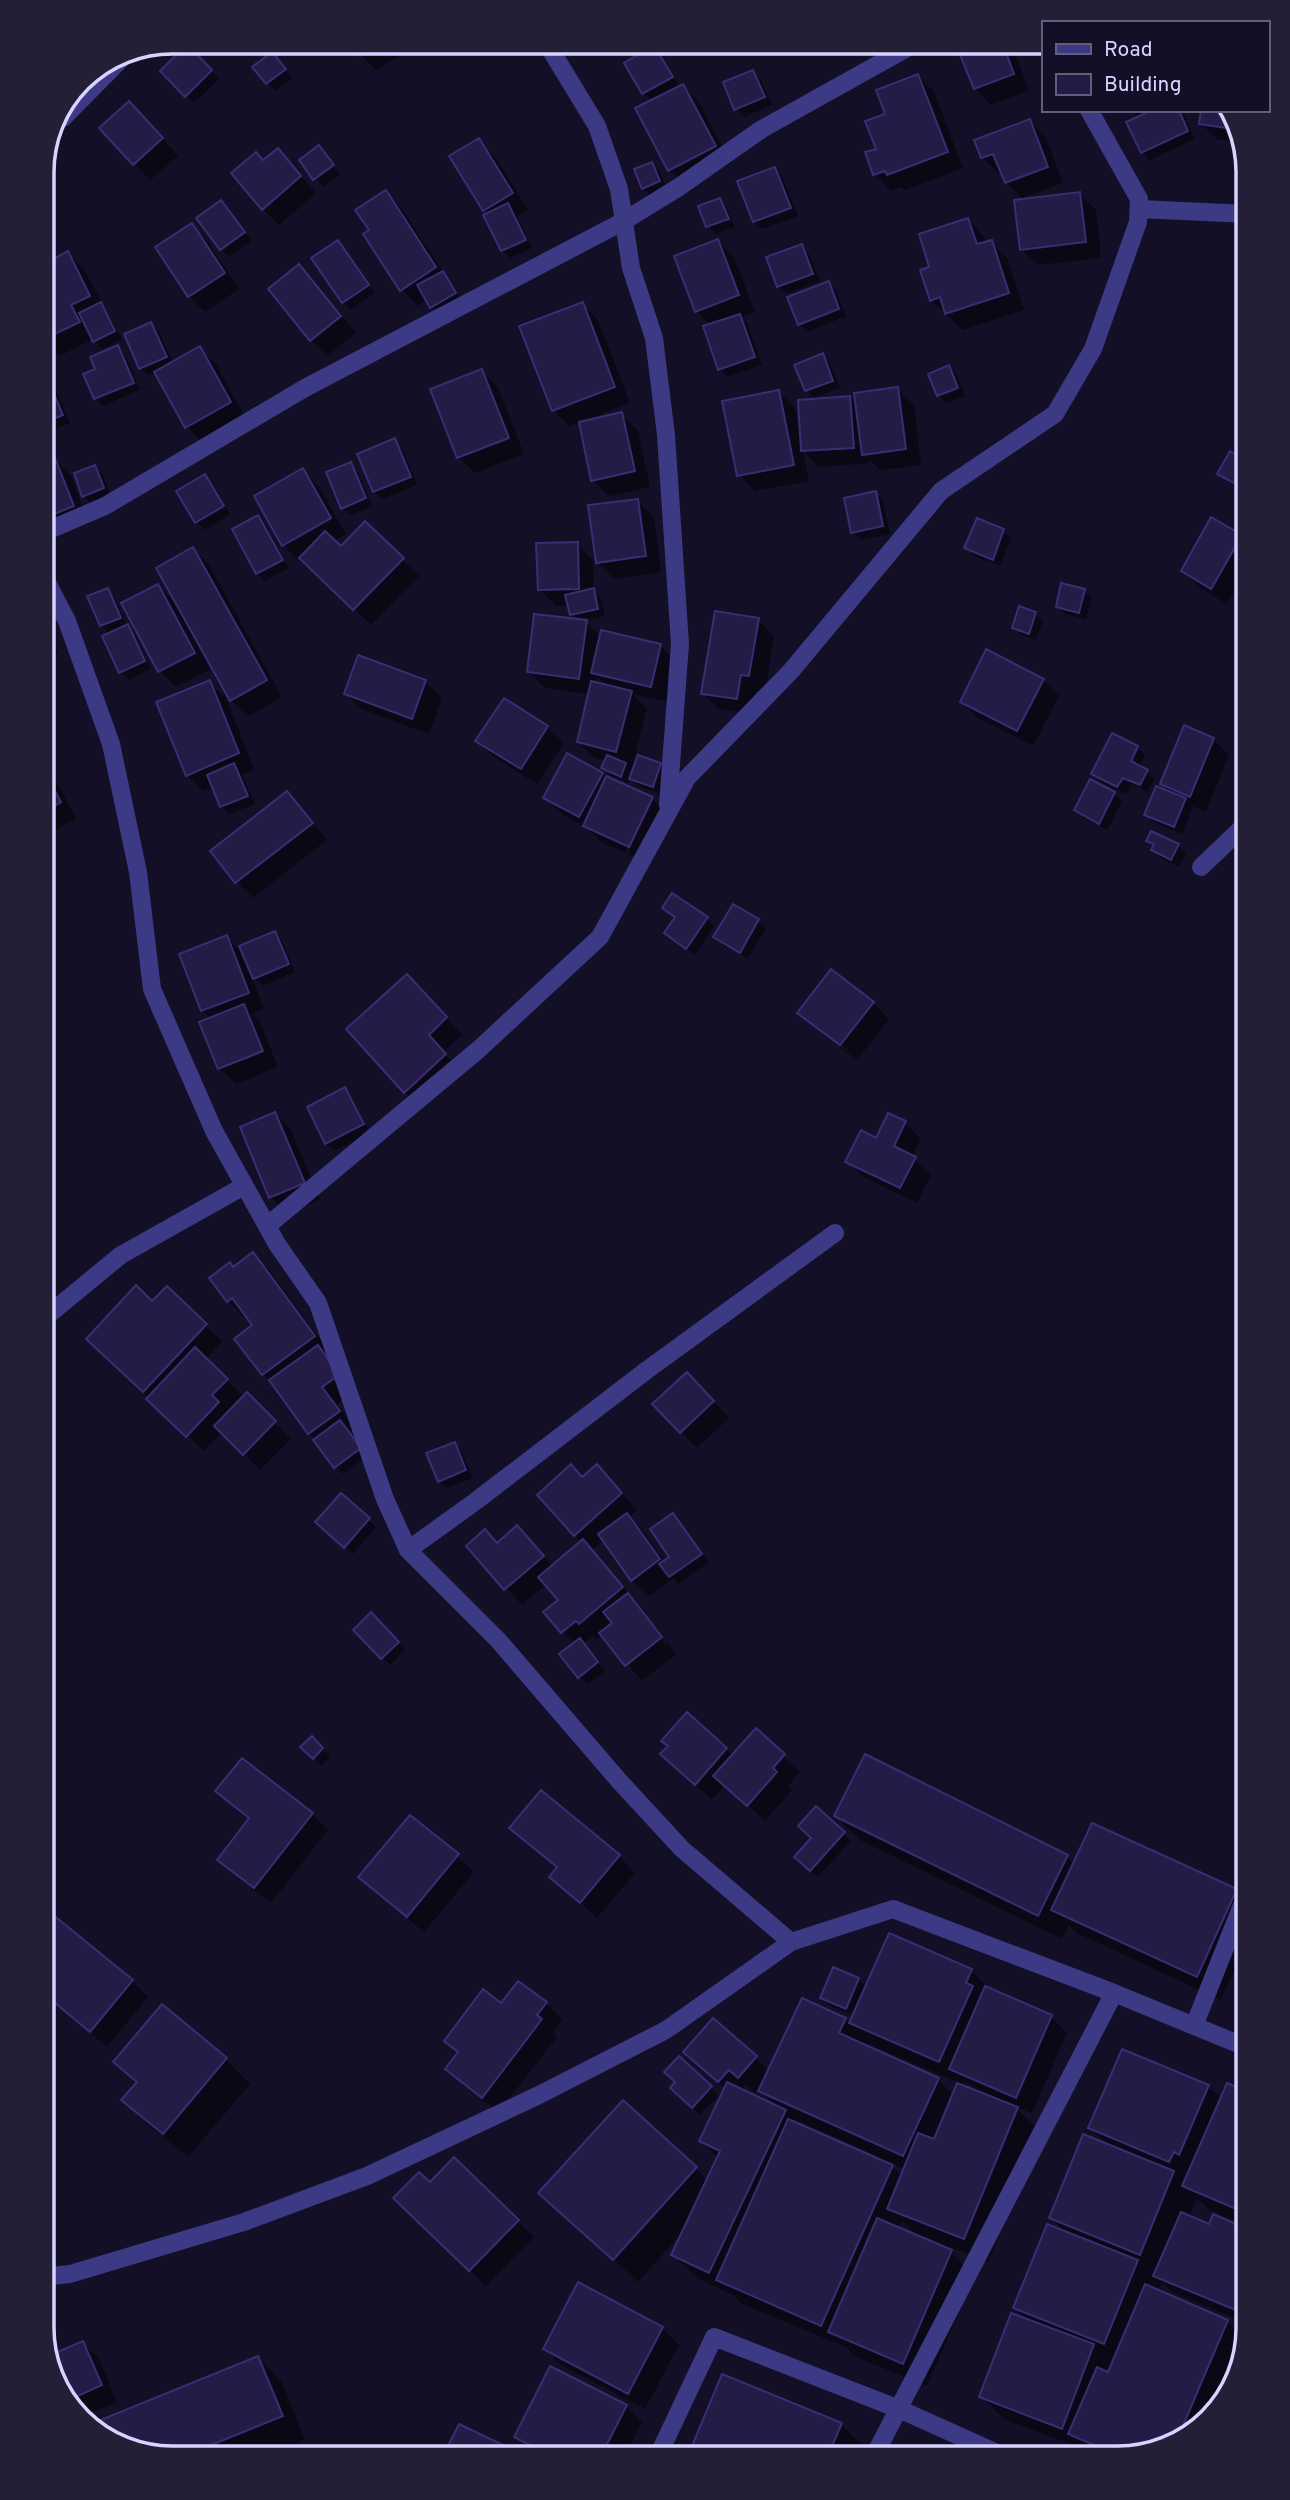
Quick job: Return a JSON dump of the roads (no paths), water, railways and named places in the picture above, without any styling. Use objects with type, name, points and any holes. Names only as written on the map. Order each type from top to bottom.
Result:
[{"type":"street","points":[[554,54],[597,126],[619,190],[631,268],[654,338],[666,435],[680,644],[667,812]]},
{"type":"street","points":[[55,527],[104,506],[305,388],[624,221],[679,187],[762,129],[895,55]]},
{"type":"street","points":[[76,105],[103,77]]},
{"type":"street","points":[[267,1226],[478,1049],[600,937],[687,778],[791,671],[941,491],[1055,414],[1093,349],[1138,222],[1139,199],[1090,112]]},
{"type":"street","points":[[1139,209],[1236,213]]},
{"type":"street","points":[[55,598],[67,621],[111,744],[138,872],[152,989],[214,1131],[277,1244],[318,1303],[385,1499],[408,1550],[498,1640],[621,1783],[682,1849],[791,1942]]},
{"type":"street","points":[[1201,867],[1236,833]]},
{"type":"street","points":[[54,1310],[121,1255],[244,1186]]},
{"type":"street","points":[[408,1550],[835,1233]]},
{"type":"street","points":[[54,2276],[70,2274],[244,2222],[367,2176],[537,2096],[666,2030],[791,1942],[893,1909],[1114,1993],[1236,2043]]},
{"type":"street","points":[[1194,2026],[1236,1920]]},
{"type":"street","points":[[880,2446],[1114,1993]]},
{"type":"street","points":[[663,2446],[714,2337],[899,2409],[981,2446]]}]
